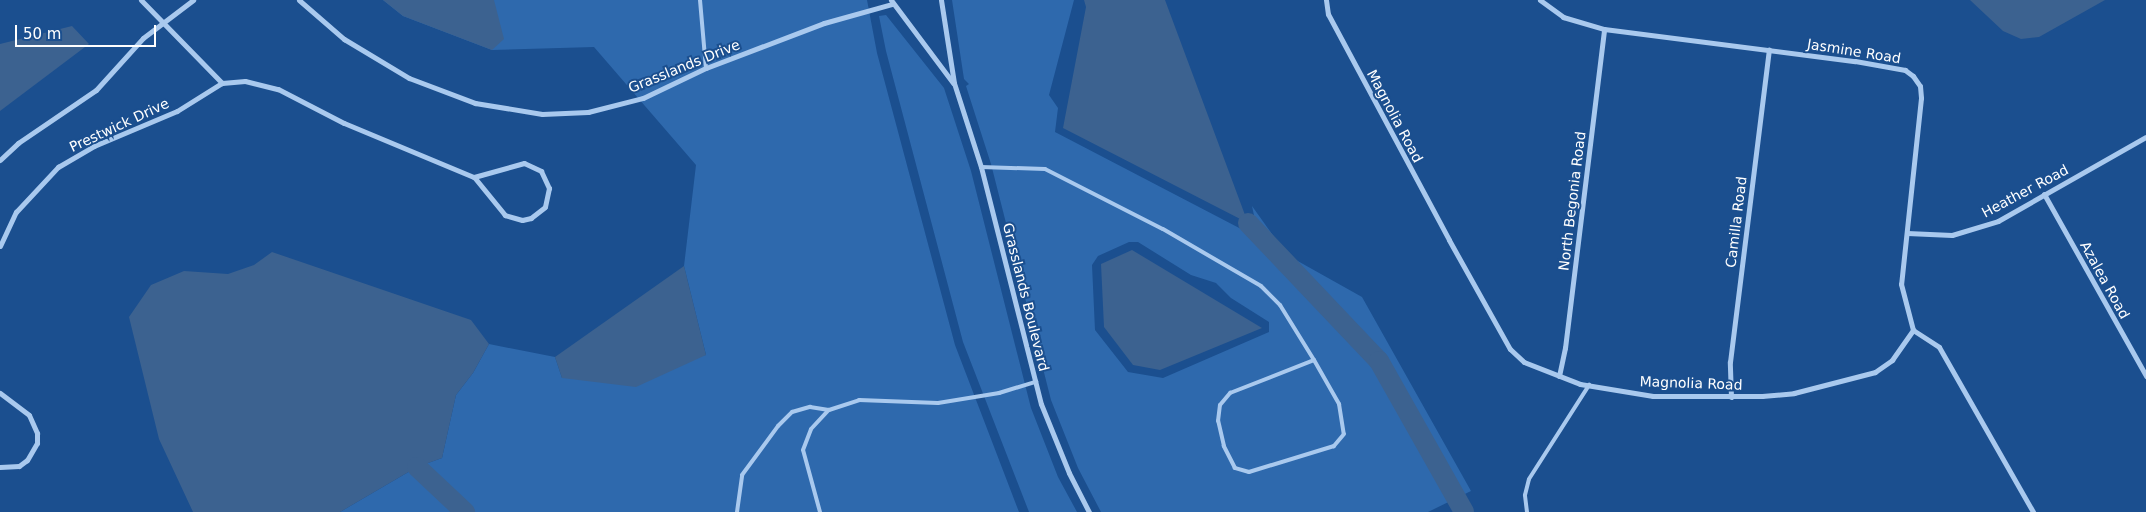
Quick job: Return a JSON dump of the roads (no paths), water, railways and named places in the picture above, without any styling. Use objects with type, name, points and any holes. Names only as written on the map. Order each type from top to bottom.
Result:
[{"type":"street","points":[[141,0],[222,84]]},
{"type":"street","points":[[0,160],[18,143],[96,90],[162,21],[193,0]]},
{"type":"street","name":"Grasslands Drive","points":[[299,0],[344,39],[409,78],[475,103],[506,110],[542,114],[588,112],[643,98],[706,68],[824,23],[891,2]]},
{"type":"street","name":"Grasslands Boulevard","points":[[941,0],[954,84],[981,167],[1036,382],[1069,473],[1090,512]]},
{"type":"street","name":"Magnolia Road","points":[[1326,0],[1328,14],[1510,349],[1524,362],[1559,376],[1589,385],[1653,396],[1731,397],[1794,393],[1874,372],[1892,360],[1913,330]]},
{"type":"street","name":"Jasmine Road","points":[[1540,0],[1563,17],[1604,29],[1769,49],[1905,70],[1913,76],[1920,86],[1921,98],[1901,284],[1913,330]]},
{"type":"street","name":"Grasslands Boulevard","points":[[891,2],[954,84]]},
{"type":"street","name":"North Begonia Road","points":[[1559,376],[1565,348],[1604,29]]},
{"type":"street","name":"Camilla Road","points":[[1731,397],[1730,362],[1769,49]]},
{"type":"street","name":"Prestwick Drive","points":[[0,246],[16,212],[58,168],[94,146],[177,111],[222,84],[245,81],[278,89],[344,123],[474,177]]},
{"type":"street","name":"Heather Road","points":[[1907,233],[1932,236],[1975,229],[1998,220],[2146,137]]},
{"type":"street","points":[[514,164],[533,166],[547,179],[549,198],[545,207],[531,218],[513,219],[498,209],[474,177],[514,164]]},
{"type":"street","name":"Azalea Road","points":[[2044,194],[2146,376]]},
{"type":"street","points":[[1913,330],[1939,347],[2033,512]]},
{"type":"street","points":[[0,393],[29,416],[37,433],[37,443],[27,460],[19,466],[0,467]]},
{"type":"lane","points":[[700,0],[706,68]]},
{"type":"lane","points":[[981,167],[1046,169],[1163,229],[1261,286],[1280,304],[1314,360],[1339,404],[1344,434],[1334,446],[1250,472],[1235,468],[1224,446],[1218,420],[1220,406],[1230,393],[1314,360]]},
{"type":"lane","points":[[737,512],[742,475],[778,426],[792,412],[810,407],[829,410],[859,400],[938,403],[999,393],[1036,382]]},
{"type":"lane","points":[[1527,512],[1524,495],[1529,479],[1589,385]]},
{"type":"lane","points":[[820,512],[802,450],[811,429],[829,410]]},
{"type":"waterway","points":[[1248,223],[1379,361],[1464,512]]},
{"type":"waterway","points":[[417,467],[465,512]]}]
